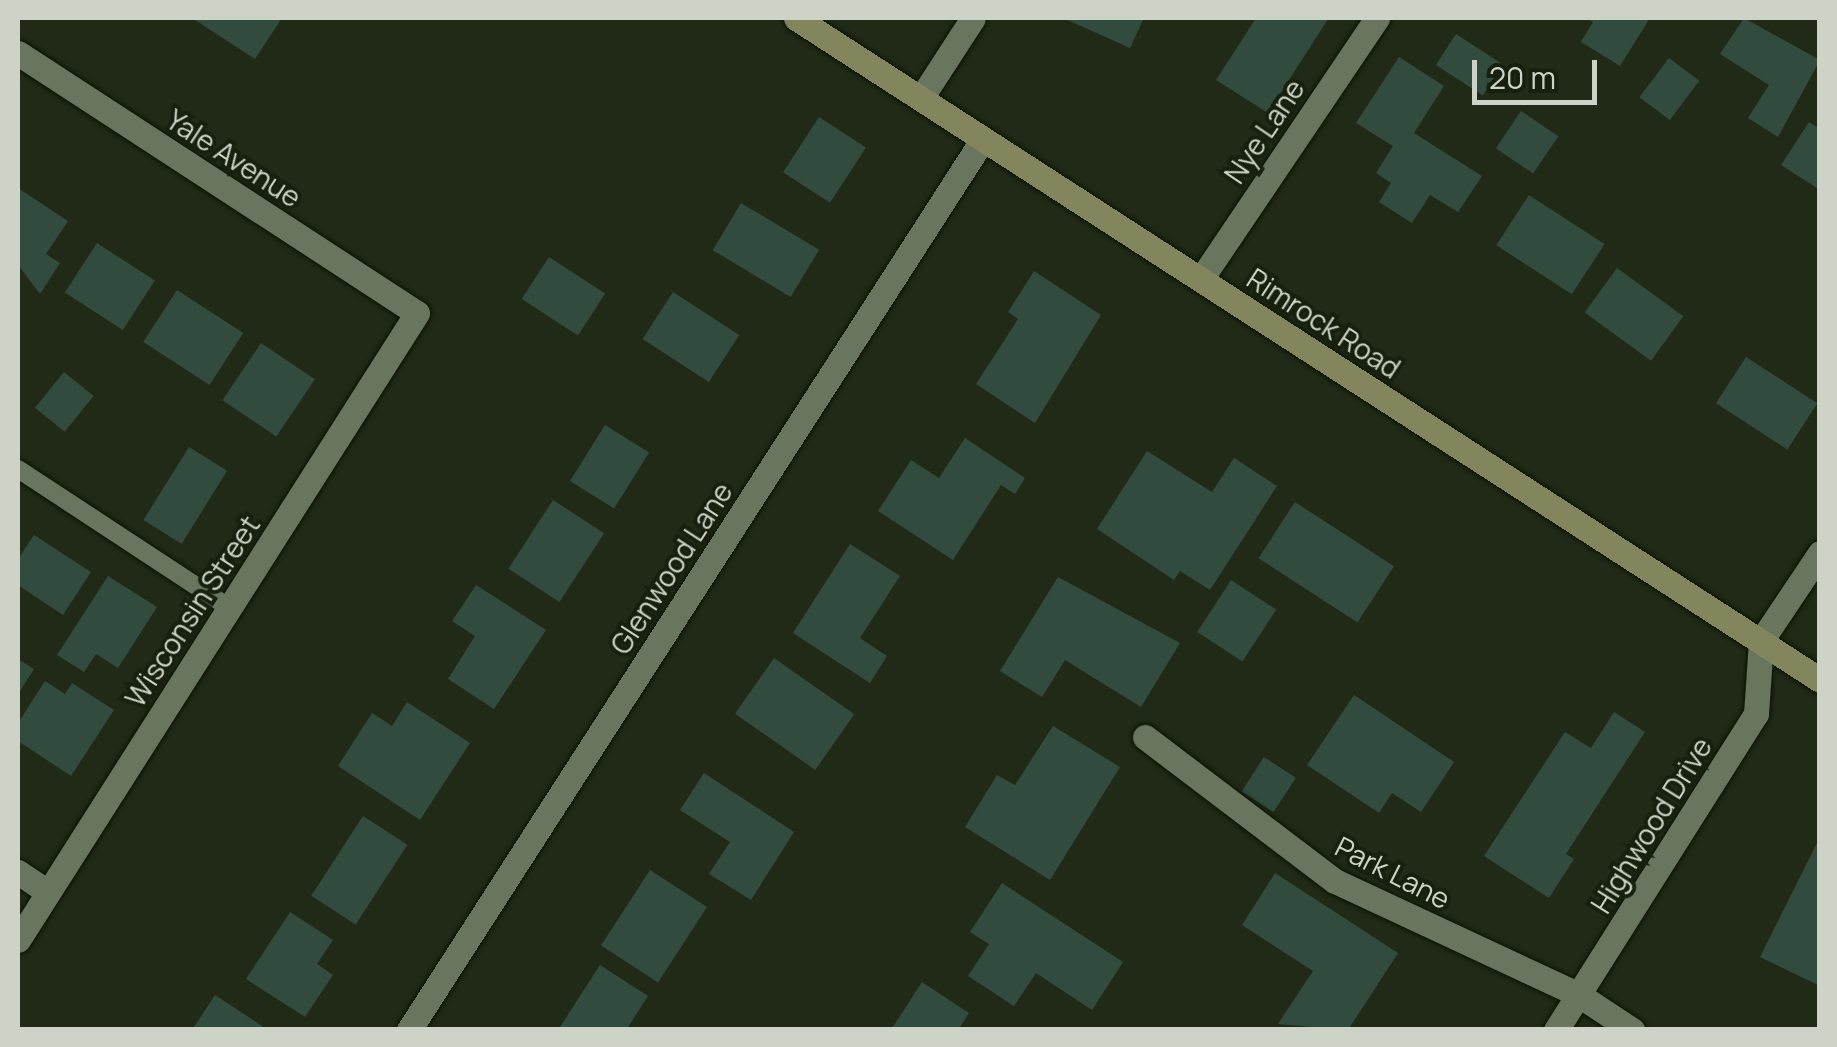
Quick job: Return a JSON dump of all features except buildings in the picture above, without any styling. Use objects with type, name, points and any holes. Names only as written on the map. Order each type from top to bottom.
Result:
[{"type":"main road","name":"Rimrock Road","points":[[796,18],[1820,680]]},
{"type":"street","points":[[921,98],[973,18]]},
{"type":"street","name":"Nye Lane","points":[[1200,279],[1377,18]]},
{"type":"street","name":"Yale Avenue","points":[[18,53],[417,314]]},
{"type":"street","name":"Glenwood Lane","points":[[409,1030],[983,139]]},
{"type":"street","name":"Wisconsin Street","points":[[18,940],[417,314]]},
{"type":"street","points":[[1761,641],[1820,553]]},
{"type":"street","name":"Highwood Drive","points":[[1556,1030],[1756,714],[1761,641]]},
{"type":"street","name":"Park Lane","points":[[1145,736],[1334,881],[1579,995],[1632,1030]]},
{"type":"street","points":[[18,872],[48,892]]},
{"type":"lane","points":[[18,469],[230,608]]}]
